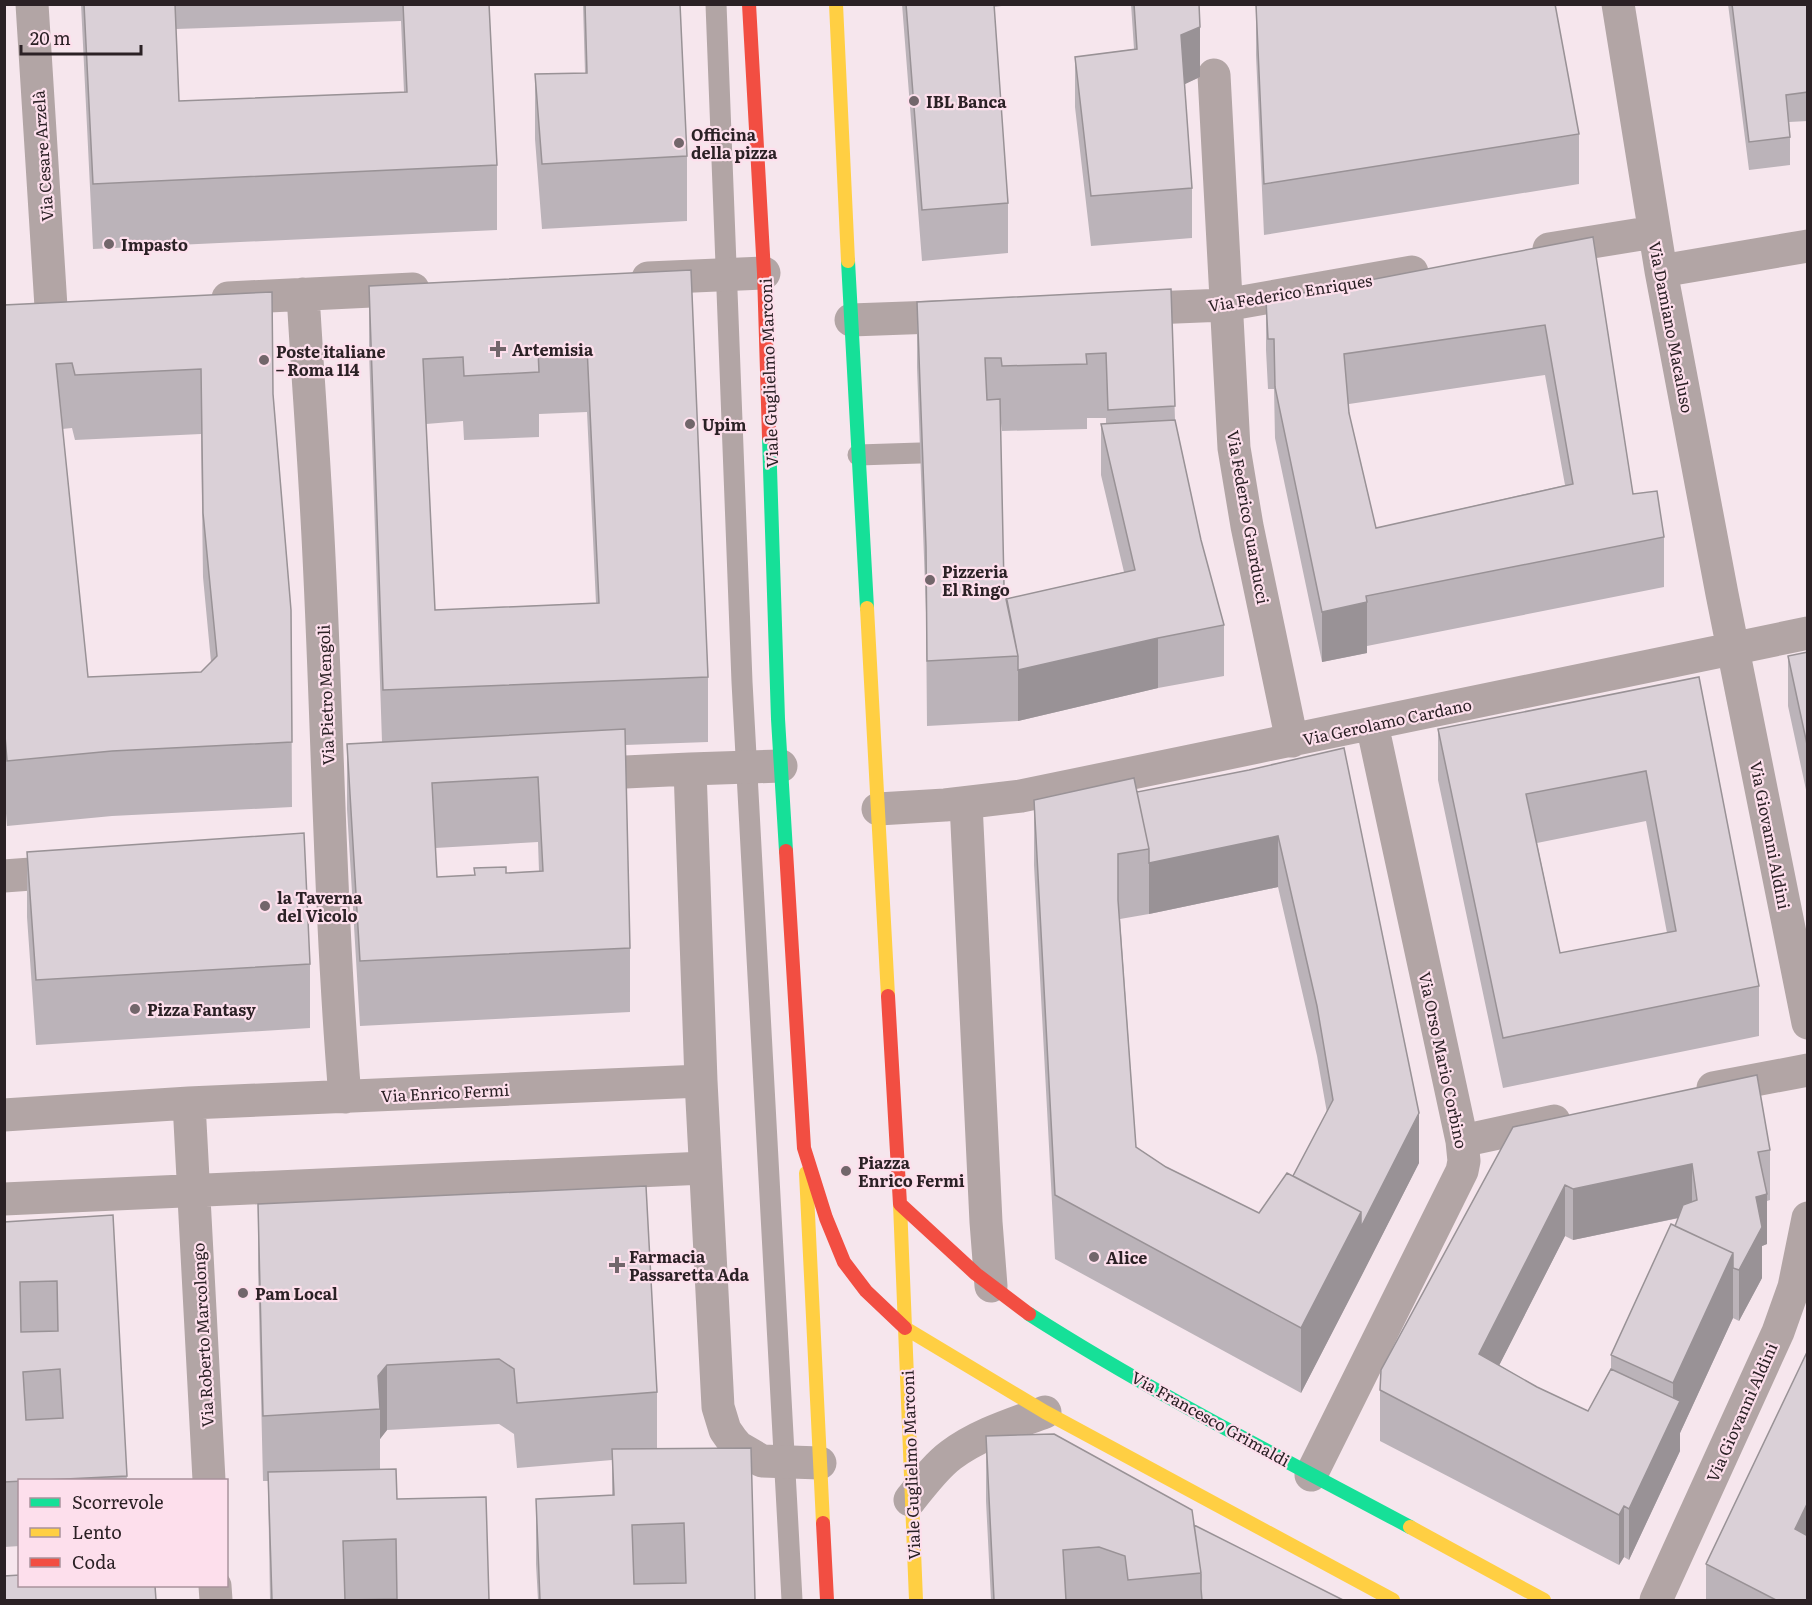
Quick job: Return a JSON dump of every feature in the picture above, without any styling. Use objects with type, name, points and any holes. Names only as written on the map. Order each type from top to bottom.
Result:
[{"type":"main road","name":"Viale Guglielmo Marconi","points":[[749,4],[764,273],[780,754]]},
{"type":"main road","points":[[836,4],[850,320],[906,1329]]},
{"type":"main road","points":[[780,754],[804,1148],[827,1600]]},
{"type":"main road","points":[[804,1148],[826,1218],[844,1262],[866,1291],[906,1329],[1045,1412],[1393,1600]]},
{"type":"main road","name":"Via Francesco Grimaldi","points":[[900,1204],[926,1230],[991,1286],[1064,1336],[1311,1475],[1544,1600]]},
{"type":"main road","name":"Viale Guglielmo Marconi","points":[[906,1329],[910,1500],[916,1600]]},
{"type":"street","name":"Via Cesare Arzelà","points":[[32,4],[51,307]]},
{"type":"street","name":"Via Damiano Macaluso","points":[[1618,4],[1654,232],[1733,648]]},
{"type":"street","name":"Via Federico Guarducci","points":[[1214,75],[1225,304],[1238,473],[1292,741]]},
{"type":"street","points":[[1514,255],[1654,232]]},
{"type":"street","points":[[1661,271],[1808,246]]},
{"type":"street","name":"Via Federico Enriques","points":[[1097,310],[1225,304],[1445,267]]},
{"type":"street","points":[[615,280],[764,273]]},
{"type":"street","points":[[200,300],[441,288]]},
{"type":"street","name":"Via Pietro Mengoli","points":[[303,294],[319,555],[340,782],[332,852],[340,1041],[345,1096]]},
{"type":"street","points":[[16,309],[86,305]]},
{"type":"street","points":[[850,320],[992,315]]},
{"type":"street","name":"Via Gerolamo Cardano","points":[[966,803],[1021,796],[1808,633]]},
{"type":"street","name":"Via Giovanni Aldini","points":[[1733,648],[1808,1023]]},
{"type":"street","name":"Via Orso Mario Corbino","points":[[1311,1475],[1462,1171],[1464,1161],[1462,1141],[1372,723]]},
{"type":"street","points":[[554,775],[690,769],[746,755],[780,754]]},
{"type":"street","points":[[690,769],[705,1168],[720,1418],[724,1430],[738,1447],[762,1461],[820,1463]]},
{"type":"street","points":[[878,809],[966,803],[991,1286]]},
{"type":"street","points":[[297,855],[332,852]]},
{"type":"street","points":[[4,876],[98,869]]},
{"type":"street","points":[[1681,1095],[1808,1070]]},
{"type":"street","name":"Via Enrico Fermi","points":[[4,1115],[189,1103],[701,1081]]},
{"type":"street","points":[[189,1103],[194,1189]]},
{"type":"street","points":[[1462,1141],[1577,1117]]},
{"type":"street","points":[[4,1199],[705,1168]]},
{"type":"street","name":"Via Roberto Marcolongo","points":[[194,1189],[209,1479]]},
{"type":"street","name":"Via Giovanni Aldini","points":[[1656,1600],[1778,1332],[1794,1287],[1808,1218]]},
{"type":"street","points":[[910,1500],[929,1475],[951,1455],[976,1439],[1045,1412]]},
{"type":"lane","points":[[716,4],[742,682],[792,1600]]},
{"type":"lane","points":[[858,455],[920,453]]},
{"type":"building","points":[[84,4],[175,4],[179,101],[407,92],[403,4],[489,4],[497,165],[93,184]]},
{"type":"building","points":[[585,4],[680,4],[687,156],[542,164],[535,74],[587,73]]},
{"type":"building","points":[[906,4],[994,4],[1008,203],[922,210]]},
{"type":"building","points":[[1134,4],[1199,4],[1200,27],[1181,35],[1192,188],[1091,196],[1075,57],[1137,49]]},
{"type":"building","points":[[1555,4],[1579,134],[1264,184],[1256,5]]},
{"type":"building","points":[[1732,4],[1808,4],[1808,92],[1786,95],[1790,137],[1749,142]]},
{"type":"building","points":[[1593,237],[1633,494],[1657,491],[1664,537],[1366,596],[1367,602],[1322,612],[1275,387],[1274,339],[1268,339],[1266,300]],"holes":[[[1545,325],[1573,484],[1376,528],[1349,413],[1344,354]]]},
{"type":"building","points":[[691,270],[708,677],[383,690],[369,286]],"holes":[[[587,347],[599,603],[435,610],[423,359],[463,357],[464,376],[539,372],[538,350]]]},
{"type":"building","points":[[1171,289],[1175,406],[1108,410],[1106,353],[1086,354],[1087,364],[1002,366],[1001,358],[985,358],[987,400],[1000,399],[1004,585],[1018,656],[927,661],[926,547],[917,302]]},
{"type":"building","points":[[272,292],[273,394],[291,610],[292,742],[112,751],[7,761],[4,723],[4,305]],"holes":[[[72,363],[75,375],[201,369],[203,513],[217,656],[201,672],[88,677],[56,364]]]},
{"type":"building","points":[[1175,420],[1201,540],[1224,625],[1018,670],[1018,656],[1006,599],[1135,570],[1101,424]]},
{"type":"building","points":[[1808,652],[1808,749],[1788,656]]},
{"type":"building","points":[[1699,677],[1759,986],[1503,1038],[1438,729]],"holes":[[[1646,771],[1676,931],[1560,953],[1526,794]]]},
{"type":"building","points":[[625,729],[630,948],[360,961],[347,744]],"holes":[[[538,777],[543,871],[506,873],[506,867],[474,868],[475,875],[437,877],[432,783]]]},
{"type":"building","points":[[1344,748],[1419,1113],[1361,1227],[1361,1212],[1293,1176],[1333,1100],[1317,1006],[1278,836],[1149,863],[1149,849],[1137,792]]},
{"type":"building","points":[[1134,778],[1149,849],[1118,854],[1118,900],[1136,1147],[1166,1167],[1259,1213],[1287,1173],[1361,1212],[1301,1328],[1055,1195],[1034,800]]},
{"type":"building","points":[[304,833],[310,964],[36,980],[27,852]]},
{"type":"building","points":[[1757,1075],[1770,1150],[1758,1152],[1767,1194],[1756,1197],[1762,1227],[1739,1270],[1733,1268],[1733,1253],[1675,1226],[1683,1205],[1697,1200],[1692,1164],[1573,1189],[1565,1185],[1479,1354],[1537,1387],[1588,1411],[1611,1369],[1680,1401],[1629,1509],[1624,1506],[1619,1515],[1380,1390],[1381,1370],[1513,1127]]},
{"type":"building","points":[[646,1186],[657,1392],[517,1403],[514,1369],[499,1359],[387,1365],[378,1376],[380,1409],[263,1416],[258,1204]]},
{"type":"building","points":[[113,1215],[127,1476],[18,1479],[18,1481],[4,1482],[4,1222]],"holes":[[[57,1281],[58,1331],[21,1332],[20,1282]],[[60,1369],[63,1418],[26,1420],[23,1372]]]},
{"type":"building","points":[[1671,1224],[1733,1253],[1673,1383],[1611,1355]]},
{"type":"building","points":[[1808,1350],[1808,1502],[1795,1529],[1808,1536],[1808,1600],[1776,1600],[1706,1564]]},
{"type":"building","points":[[1054,1434],[1192,1510],[1201,1573],[1128,1580],[1125,1556],[1099,1547],[1063,1550],[1066,1600],[994,1600],[986,1436]]},
{"type":"building","points":[[751,1448],[755,1600],[540,1600],[536,1499],[614,1495],[612,1449]],"holes":[[[684,1523],[686,1583],[634,1584],[632,1525]]]},
{"type":"building","points":[[396,1469],[397,1499],[486,1497],[489,1600],[345,1600],[272,1600],[268,1472]],"holes":[[[396,1539],[397,1599],[345,1600],[343,1541]]]},
{"type":"building","points":[[1194,1525],[1343,1600],[1202,1600],[1201,1573]]},
{"type":"building","points":[[18,1575],[18,1587],[155,1587],[156,1600],[4,1600],[4,1576]]},
{"type":"traffic: fast","points":[[848,261],[867,608]]},
{"type":"traffic: fast","points":[[769,437],[778,719],[786,851]]},
{"type":"traffic: fast","points":[[1029,1314],[1170,1398],[1410,1527]]},
{"type":"traffic: slow","points":[[836,4],[848,261]]},
{"type":"traffic: slow","points":[[867,608],[888,996]]},
{"type":"traffic: slow","points":[[806,1173],[823,1523]]},
{"type":"traffic: slow","points":[[900,1204],[916,1600]]},
{"type":"traffic: slow","points":[[905,1328],[1045,1412],[1393,1600]]},
{"type":"traffic: slow","points":[[1410,1527],[1544,1600]]},
{"type":"traffic: jam","points":[[749,4],[764,273],[769,437]]},
{"type":"traffic: jam","points":[[786,851],[804,1148],[826,1218],[844,1262],[866,1291],[905,1328]]},
{"type":"traffic: jam","points":[[888,996],[900,1204],[976,1274],[1029,1314]]},
{"type":"traffic: jam","points":[[823,1523],[827,1600]]},
{"type":"place","name":"IBL Banca","points":[[914,101]]},
{"type":"place","name":"Officina della pizza","points":[[679,143]]},
{"type":"place","name":"Impasto","points":[[109,244]]},
{"type":"place","name":"Artemisia","points":[[498,349]]},
{"type":"place","name":"Poste italiane – Roma 114","points":[[264,360]]},
{"type":"place","name":"Upim","points":[[690,424]]},
{"type":"place","name":"Pizzeria El Ringo","points":[[930,580]]},
{"type":"place","name":"la Taverna del Vicolo","points":[[265,906]]},
{"type":"place","name":"Pizza Fantasy","points":[[135,1009]]},
{"type":"place","name":"Piazza Enrico Fermi","points":[[846,1171]]},
{"type":"place","name":"Alice","points":[[1094,1257]]},
{"type":"place","name":"Farmacia Passaretta Ada","points":[[617,1265]]},
{"type":"place","name":"Pam Local","points":[[243,1293]]}]
